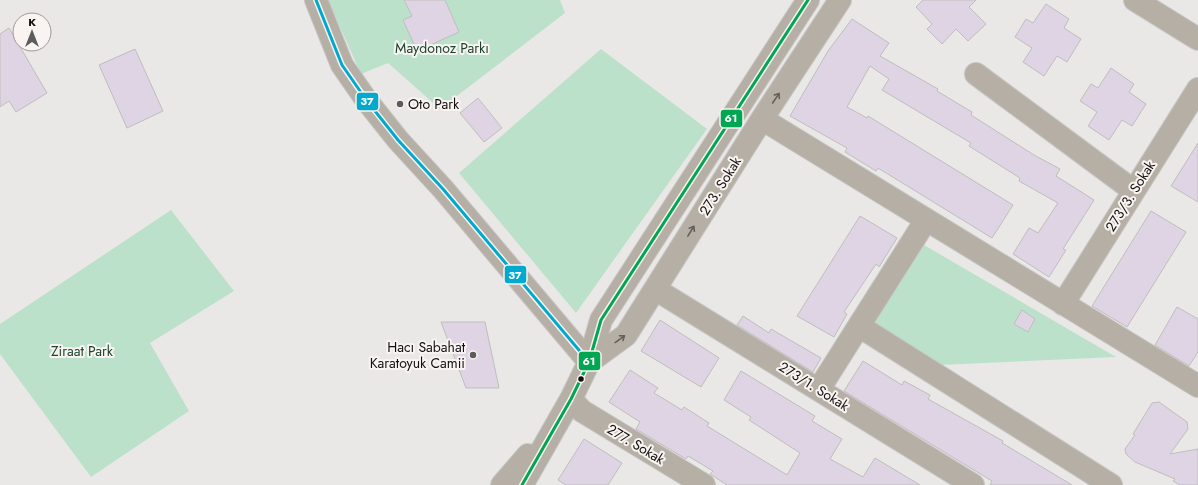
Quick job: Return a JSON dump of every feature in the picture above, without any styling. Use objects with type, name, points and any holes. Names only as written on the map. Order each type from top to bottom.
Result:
[{"type":"street","points":[[316,0],[342,65],[367,101],[398,140],[458,207],[589,362]]},
{"type":"street","name":"273. Sokak","points":[[522,485],[566,407],[589,362],[601,320],[808,0]]},
{"type":"street","name":"273. Sokak","points":[[589,362],[626,335],[762,119],[840,0]]},
{"type":"street","points":[[1135,0],[1198,39]]},
{"type":"street","points":[[976,74],[1134,191]]},
{"type":"street","name":"273/3. Sokak","points":[[1063,304],[1198,89]]},
{"type":"street","points":[[762,119],[1063,304],[1196,381]]},
{"type":"street","points":[[819,389],[926,220]]},
{"type":"street","name":"273/1. Sokak","points":[[655,289],[819,389],[946,478],[973,485]]},
{"type":"street","points":[[859,326],[1111,485]]},
{"type":"street","name":"273. Sokak","points":[[502,485],[566,407]]},
{"type":"street","name":"277. Sokak","points":[[566,407],[582,411],[704,485]]},
{"type":"green space","name":"Maydonoz Parkı","points":[[328,0],[560,0],[565,13],[440,109],[388,63],[361,74]]},
{"type":"green space","points":[[601,49],[707,129],[576,313],[459,173]]},
{"type":"green space","name":"Ziraat Park","points":[[171,210],[234,291],[150,343],[189,411],[91,477],[0,354],[0,324]]},
{"type":"green space","points":[[924,245],[1116,357],[940,365],[871,323]]},
{"type":"building","points":[[404,0],[445,0],[459,32],[417,51],[403,20],[412,16]]},
{"type":"building","points":[[923,0],[976,0],[969,7],[986,24],[968,41],[956,29],[942,44],[927,29],[932,24],[916,7]]},
{"type":"building","points":[[1046,4],[1069,19],[1064,28],[1081,39],[1067,62],[1057,56],[1044,76],[1023,62],[1032,48],[1015,37],[1026,19],[1033,23]]},
{"type":"building","points":[[852,19],[889,43],[880,56],[938,89],[937,91],[972,112],[971,115],[1034,155],[1060,169],[1056,176],[1094,200],[1063,249],[1066,250],[1049,277],[1013,254],[1029,228],[1038,233],[1058,203],[1019,181],[1020,178],[969,146],[971,143],[882,90],[889,79],[870,66],[847,107],[867,118],[868,116],[1013,205],[992,238],[878,168],[876,171],[845,152],[847,148],[790,116],[828,51]]},
{"type":"building","points":[[9,28],[12,33],[12,52],[23,52],[47,93],[16,112],[9,101],[0,107],[0,34]]},
{"type":"building","points":[[135,49],[163,111],[127,128],[99,65]]},
{"type":"building","points":[[1111,68],[1134,84],[1129,92],[1146,104],[1132,126],[1122,120],[1109,140],[1088,126],[1097,112],[1080,101],[1091,84],[1098,88]]},
{"type":"building","points":[[478,98],[502,128],[484,142],[460,113]]},
{"type":"building","points":[[1198,143],[1198,202],[1171,186]]},
{"type":"building","points":[[1151,211],[1186,232],[1127,327],[1092,306]]},
{"type":"building","points":[[860,216],[897,238],[879,267],[876,264],[844,312],[847,314],[834,337],[797,316]]},
{"type":"building","points":[[1177,307],[1198,319],[1198,352],[1189,366],[1155,345]]},
{"type":"building","points":[[1022,310],[1035,319],[1028,332],[1014,324]]},
{"type":"building","points":[[743,316],[769,333],[771,329],[821,358],[813,372],[737,325]]},
{"type":"building","points":[[660,320],[719,358],[701,387],[641,351]]},
{"type":"building","name":"Hacı Sabahat Karatoyuk Camii","points":[[441,322],[485,322],[499,388],[466,388]]},
{"type":"building","points":[[863,361],[902,385],[904,381],[930,395],[928,399],[1003,441],[1002,443],[1072,485],[990,485],[992,481],[844,391]]},
{"type":"building","points":[[630,370],[658,388],[654,393],[682,410],[684,407],[709,423],[707,426],[787,475],[800,453],[749,420],[751,417],[724,400],[741,371],[815,416],[812,421],[842,439],[830,459],[863,477],[875,458],[920,485],[727,485],[710,474],[713,471],[688,456],[686,459],[636,429],[640,422],[609,402]]},
{"type":"building","points":[[1159,402],[1187,422],[1188,429],[1170,454],[1198,449],[1198,485],[1180,485],[1173,481],[1175,479],[1135,462],[1126,454],[1125,449],[1135,435],[1133,434],[1152,403]]},
{"type":"building","points":[[584,439],[622,463],[608,485],[566,485],[558,480]]},
{"type":"transit line","name":"37","points":[[316,0],[342,65],[367,101],[398,140],[443,189],[589,362]]},
{"type":"transit line","name":"61","points":[[522,485],[571,399],[589,362],[601,320],[808,0]]},
{"type":"place","name":"Oto Park","points":[[400,104]]},
{"type":"place","name":"Hacı Sabahat Karatoyuk Camii","points":[[473,355]]}]
